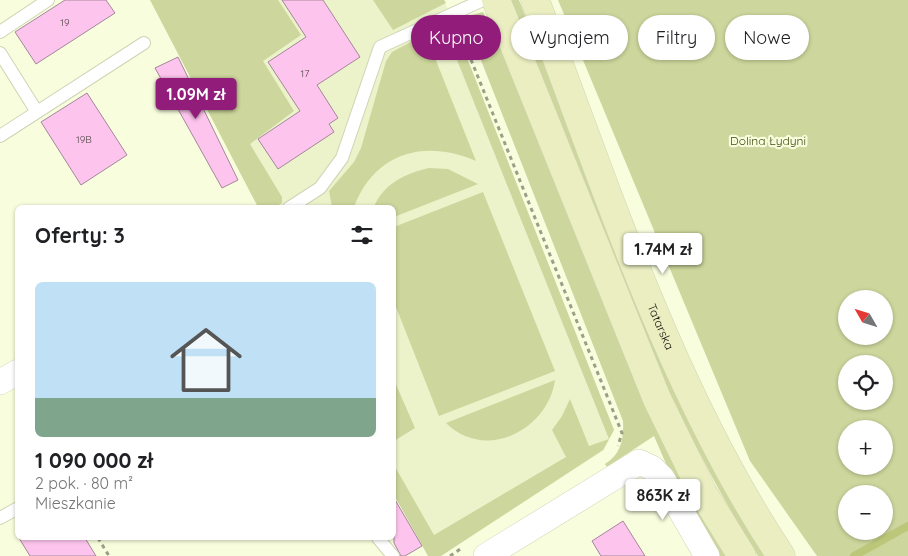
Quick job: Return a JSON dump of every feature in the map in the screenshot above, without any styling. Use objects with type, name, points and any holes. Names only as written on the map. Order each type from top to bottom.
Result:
[{"type":"main road","points":[[496,0],[657,399],[703,493],[742,556]]},
{"type":"main road","name":"Tatarska","points":[[535,0],[644,285],[685,380],[724,460],[781,556]]},
{"type":"street","points":[[0,382],[15,374]]},
{"type":"street","points":[[486,556],[638,462],[652,468],[662,478],[707,556]]},
{"type":"lane","points":[[0,32],[48,0]]},
{"type":"lane","points":[[294,205],[320,188],[342,158],[380,47],[483,0]]},
{"type":"lane","points":[[0,136],[144,43]]},
{"type":"lane","points":[[0,52],[37,112]]},
{"type":"lane","points":[[0,518],[15,510]]},
{"type":"lane","points":[[380,540],[393,556]]},
{"type":"path","points":[[453,14],[622,433],[616,449]]},
{"type":"path","points":[[99,540],[110,556]]},
{"type":"shaded area","points":[[150,0],[444,0],[450,15],[411,15],[411,60],[468,60],[614,430],[604,450],[441,556],[396,498],[396,205],[257,205]]},
{"type":"green space","points":[[150,0],[278,0],[301,35],[263,61],[294,111],[250,144],[282,197],[282,203],[278,205],[257,205]]},
{"type":"green space","points":[[373,0],[444,0],[446,3],[422,15],[411,15],[411,21],[393,30]]},
{"type":"green space","points":[[510,0],[519,0],[525,15],[516,15]]},
{"type":"green space","name":"Dolina Łydyni","points":[[558,0],[908,0],[908,556],[817,556],[750,461],[583,60],[628,60],[628,15],[564,15]]},
{"type":"green space","points":[[483,12],[485,15],[472,15]]},
{"type":"green space","points":[[411,42],[411,60],[436,60],[476,161],[457,154],[438,151],[421,151],[404,155],[388,162],[375,174],[363,188],[355,205],[332,205],[329,191],[354,162],[361,148],[386,61],[392,52]]},
{"type":"green space","points":[[501,45],[648,412],[728,556],[717,556],[667,466],[654,436],[607,467],[605,464],[615,456],[620,446],[623,434],[623,421],[481,60],[501,60]]},
{"type":"green space","points":[[457,60],[468,60],[614,430],[603,450],[441,556],[428,556],[396,499],[396,468],[434,535],[566,457],[552,430],[562,416],[570,399],[589,446],[609,439]]},
{"type":"green space","points":[[533,60],[542,60],[594,193],[718,477],[766,556],[758,556],[720,491],[685,424],[652,355],[593,213]]},
{"type":"green space","points":[[429,168],[448,169],[478,184],[396,216],[396,205],[375,205],[389,186],[412,173]]},
{"type":"green space","points":[[483,192],[555,371],[439,416],[396,307],[396,226]]},
{"type":"green space","points":[[555,380],[550,398],[540,413],[528,426],[512,435],[496,440],[478,440],[462,434],[446,423]]},
{"type":"green space","points":[[396,385],[415,428],[396,440]]},
{"type":"building","points":[[65,0],[106,0],[115,13],[36,64],[15,32]]},
{"type":"building","points":[[282,0],[323,0],[360,57],[317,85],[338,118],[329,124],[334,132],[278,169],[258,139],[300,111],[268,62],[306,37]]},
{"type":"building","points":[[178,57],[238,180],[222,188],[155,68]]},
{"type":"building","points":[[87,93],[127,155],[81,185],[41,122]]},
{"type":"building","points":[[396,501],[422,546],[405,556],[401,556],[394,540],[396,540]]},
{"type":"building","points":[[623,521],[645,556],[601,556],[592,541]]},
{"type":"building","points":[[20,540],[86,540],[96,556],[30,556]]},
{"type":"waterway","points":[[854,556],[908,526]]}]
